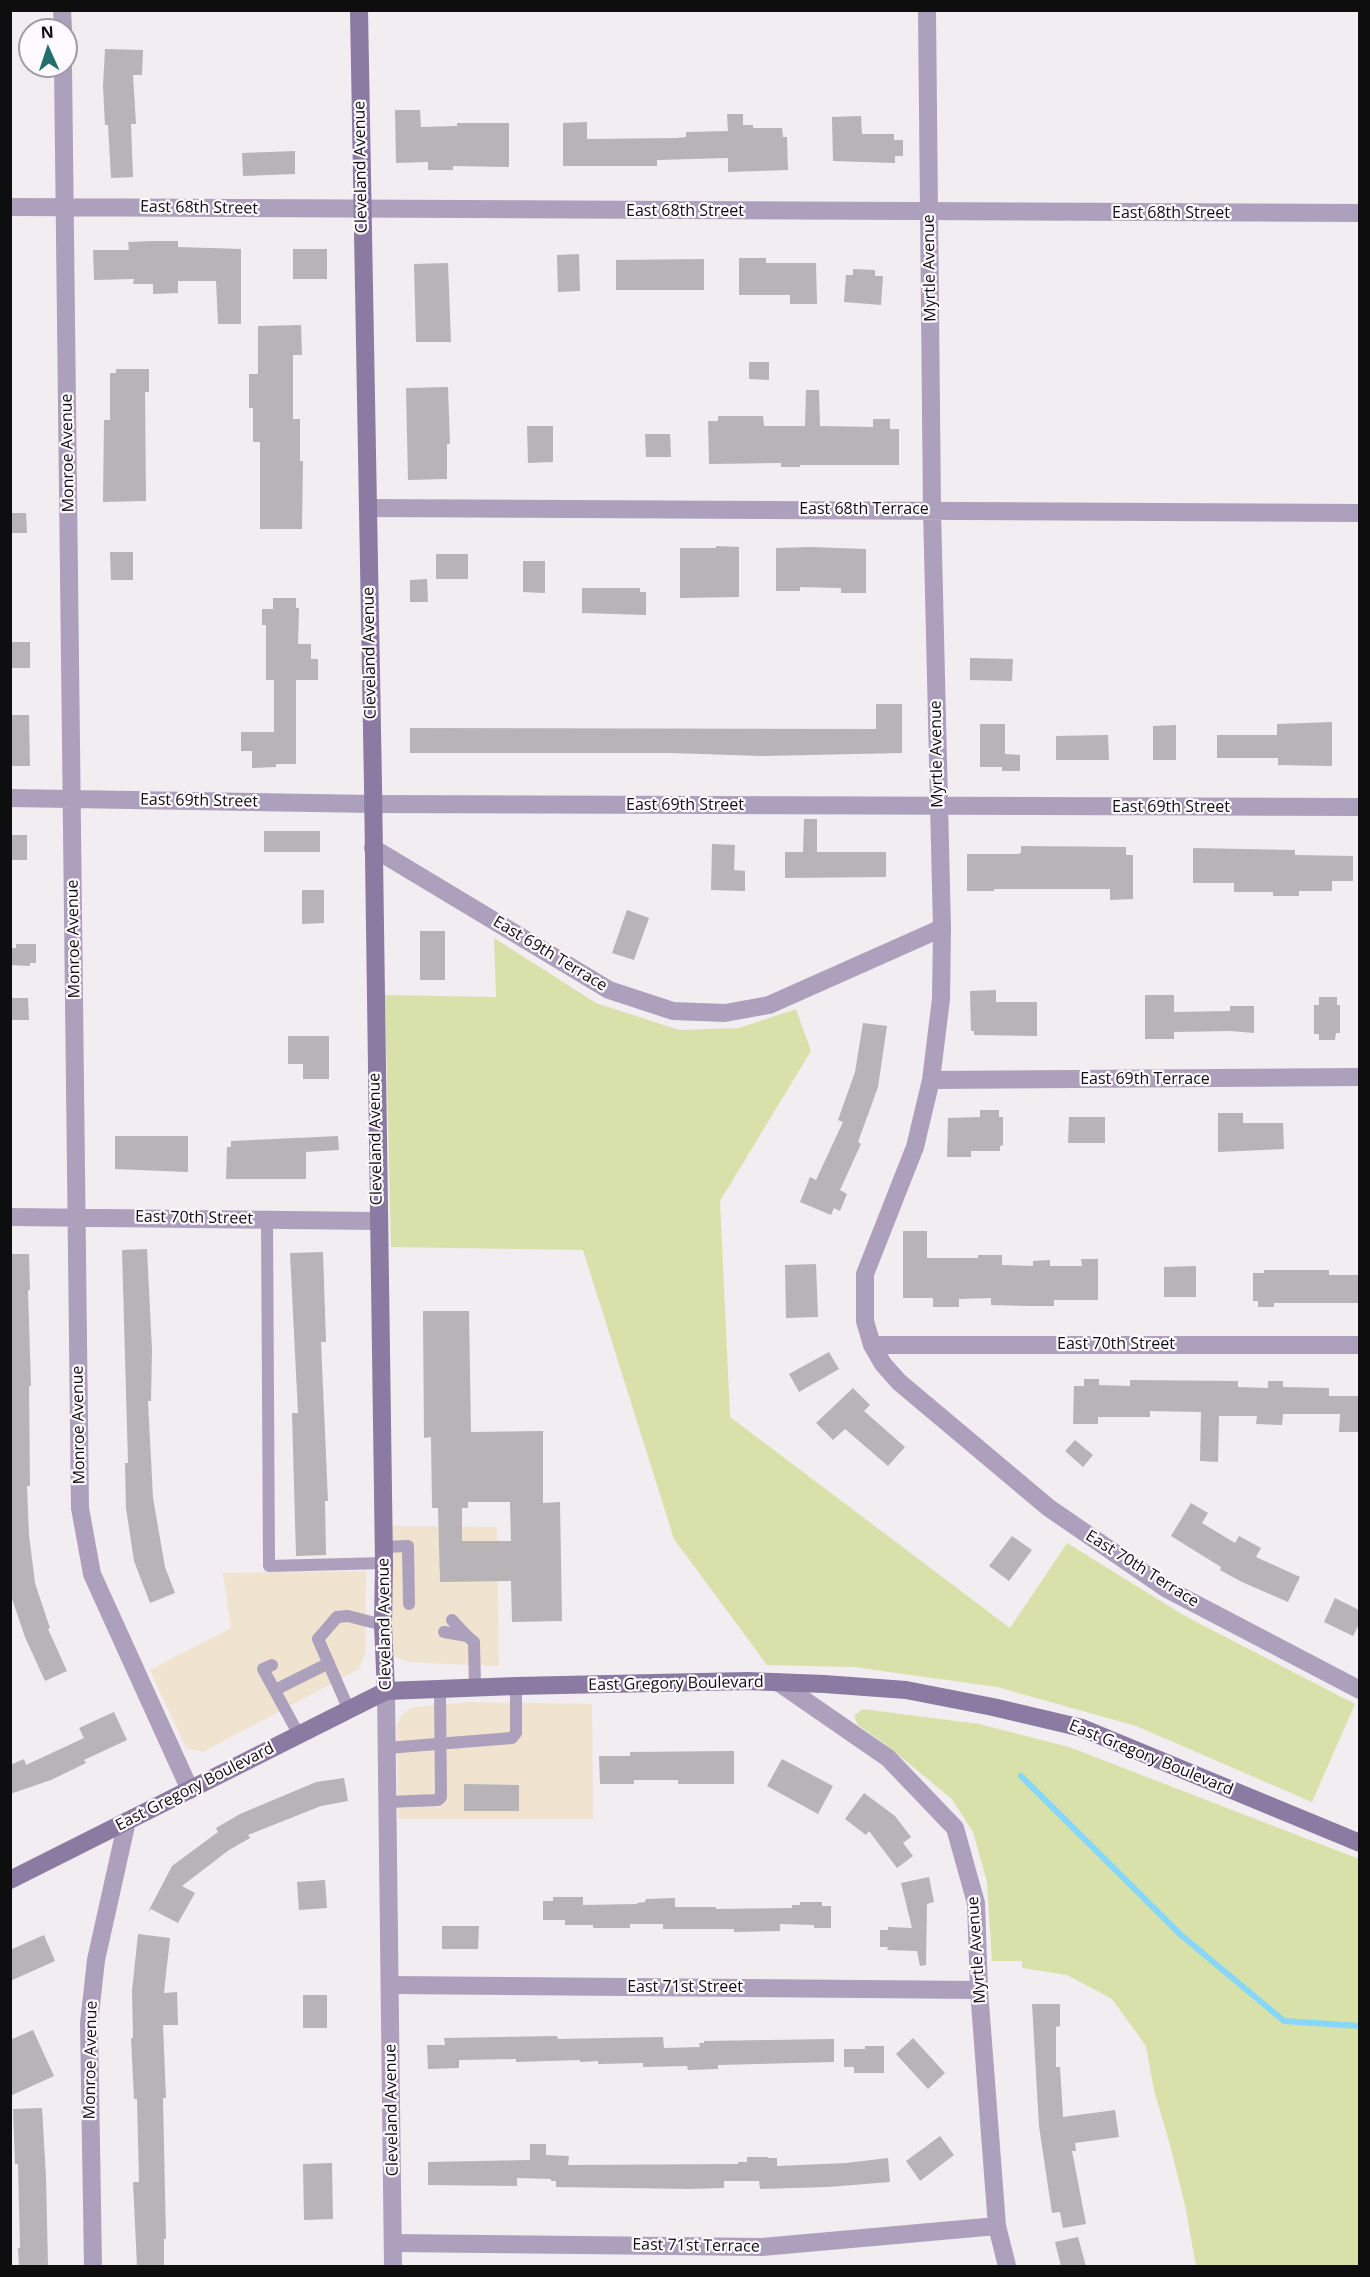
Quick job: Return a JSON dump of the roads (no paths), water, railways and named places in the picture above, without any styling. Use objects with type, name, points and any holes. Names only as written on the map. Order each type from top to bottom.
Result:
[{"type":"main road","name":"Cleveland Avenue","points":[[359,10],[373,804],[382,1625],[386,1691]]},
{"type":"main road","name":"East Gregory Boulevard","points":[[10,1880],[386,1691],[516,1686],[778,1682],[906,1690],[1082,1728],[1359,1843]]},
{"type":"street","name":"Myrtle Avenue","points":[[927,10],[932,510],[942,928],[941,999],[932,1080],[915,1147],[865,1274],[865,1321],[872,1345],[884,1365],[899,1382],[971,1443]]},
{"type":"street","name":"Monroe Avenue","points":[[63,78],[80,1508],[92,1574],[190,1790]]},
{"type":"street","name":"East 68th Street","points":[[10,207],[1359,213]]},
{"type":"street","name":"East 68th Terrace","points":[[368,508],[1359,513]]},
{"type":"street","name":"East 69th Street","points":[[10,798],[373,804],[1359,807]]},
{"type":"street","name":"East 69th Terrace","points":[[373,848],[609,990],[673,1011],[725,1013],[769,1005],[942,928]]},
{"type":"street","name":"East 69th Terrace","points":[[932,1080],[1359,1077]]},
{"type":"street","name":"East 70th Street","points":[[10,1217],[377,1221]]},
{"type":"street","name":"East 70th Street","points":[[872,1345],[1359,1345]]},
{"type":"street","name":"East 70th Terrace","points":[[971,1443],[1049,1508],[1167,1589],[1359,1690]]},
{"type":"street","name":"Myrtle Avenue","points":[[778,1682],[888,1758],[955,1828],[976,1902],[979,1989],[997,2226],[1007,2266]]},
{"type":"street","name":"Cleveland Avenue","points":[[386,1691],[393,2266]]},
{"type":"street","name":"Monroe Avenue","points":[[93,2266],[88,2023],[96,1960],[127,1821]]},
{"type":"street","name":"East 71st Street","points":[[390,1985],[979,1989]]},
{"type":"street","name":"East 71st Terrace","points":[[393,2242],[762,2247],[997,2226]]},
{"type":"lane","points":[[267,1219],[269,1566],[383,1555],[408,1546],[413,1590],[409,1605]]},
{"type":"lane","points":[[349,1710],[329,1663],[312,1642],[337,1617],[348,1617],[382,1625]]},
{"type":"lane","points":[[452,1620],[474,1642],[475,1688]]},
{"type":"lane","points":[[444,1632],[467,1636]]},
{"type":"lane","points":[[275,1690],[329,1663]]},
{"type":"lane","points":[[272,1665],[263,1669],[299,1735]]},
{"type":"lane","points":[[387,1748],[512,1738],[516,1733],[516,1686]]},
{"type":"lane","points":[[387,1802],[438,1800],[441,1797],[440,1690]]},
{"type":"waterway","points":[[1021,1776],[1181,1935],[1284,2021],[1360,2026]]}]
